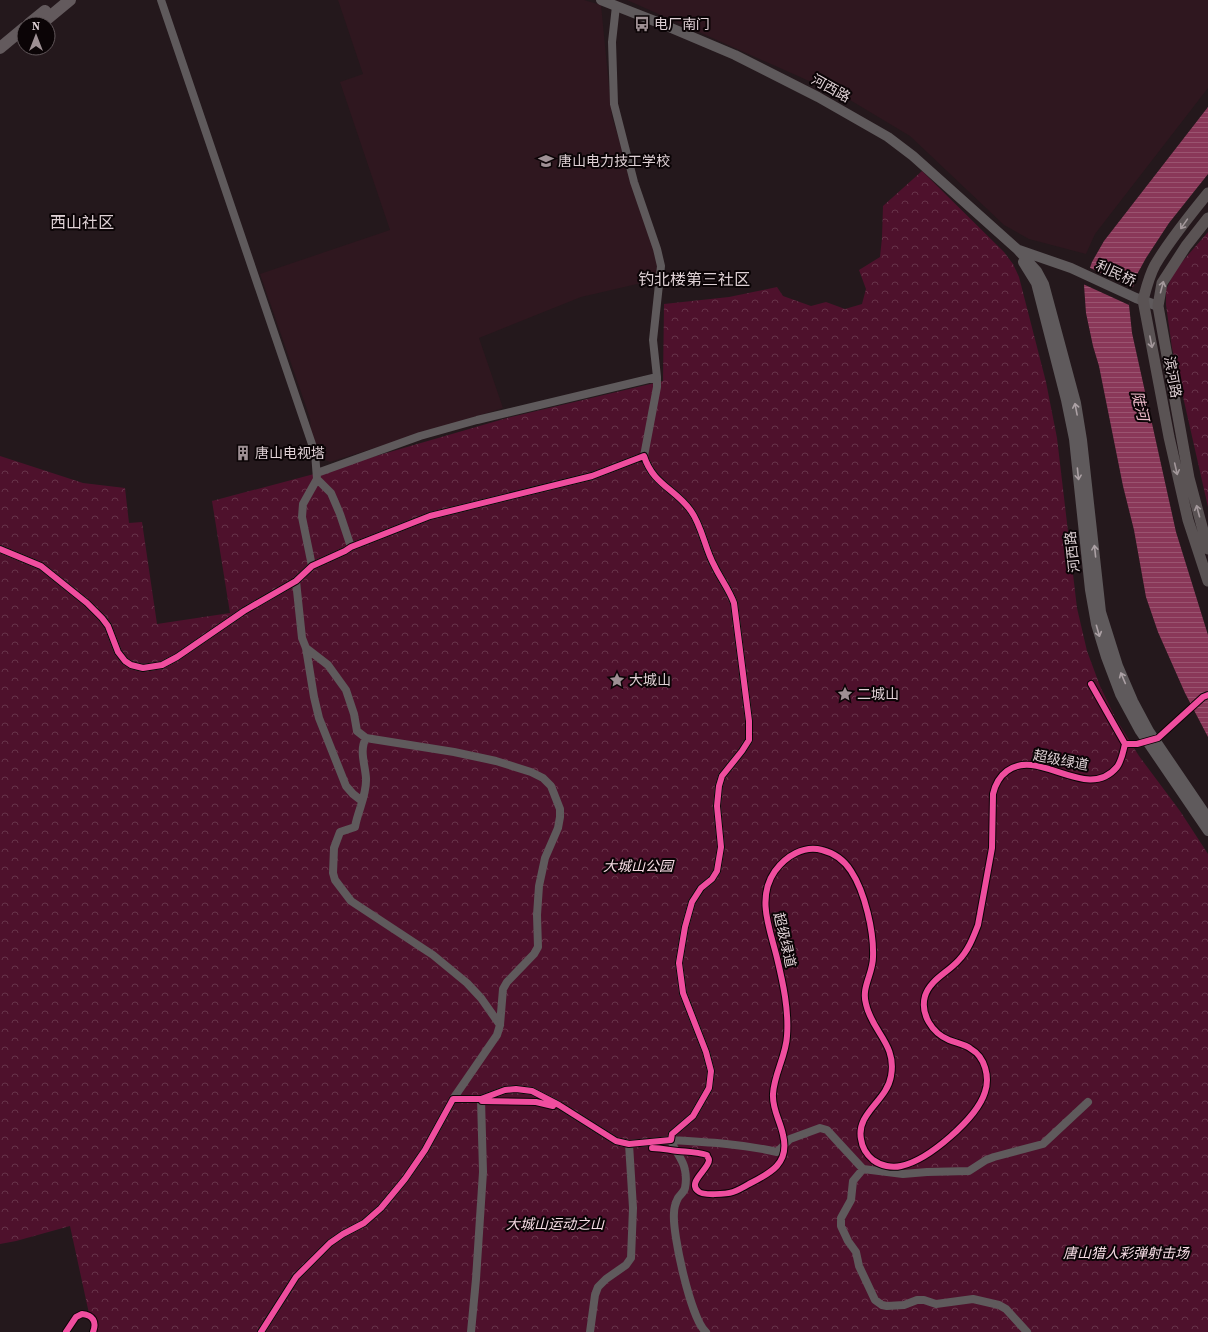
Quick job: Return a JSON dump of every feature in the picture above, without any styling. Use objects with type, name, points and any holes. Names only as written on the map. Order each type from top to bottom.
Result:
[{"type":"main road","points":[[39,16],[58,0]]},
{"type":"main road","points":[[51,16],[70,0]]},
{"type":"main road","points":[[0,48],[16,35]]},
{"type":"main road","points":[[0,58],[16,45]]},
{"type":"main road","name":"滨河路","points":[[1208,193],[1154,266],[1140,299],[1186,513],[1208,581]]},
{"type":"main road","name":"滨河路","points":[[1208,218],[1186,246],[1162,283],[1158,306],[1189,478],[1208,549]]},
{"type":"street","points":[[161,0],[316,453],[317,476],[304,504],[302,517],[312,566]]},
{"type":"street","name":"河西路","points":[[601,0],[735,55],[818,97],[888,137],[913,156],[1017,249],[1037,271],[1044,284],[1076,404],[1082,440],[1102,612],[1118,666],[1133,701],[1149,731],[1208,818]]},
{"type":"street","points":[[616,6],[612,42],[614,104],[634,182],[657,249],[661,266],[653,340],[657,387],[644,456],[648,467],[654,476],[692,511],[714,566],[729,590],[734,603],[749,721],[749,740],[722,776],[719,786],[717,806],[720,847],[717,871],[712,879],[701,888],[692,902],[685,927],[679,962],[683,993],[706,1052],[711,1071],[709,1088],[693,1116],[672,1134],[672,1145],[679,1153],[685,1169],[685,1189],[677,1199],[674,1212],[674,1234],[680,1263],[696,1317],[706,1332]]},
{"type":"street","name":"河西路","points":[[1017,249],[1036,283],[1066,400],[1074,439],[1090,590],[1096,624],[1106,657],[1120,694],[1140,731],[1208,831]]},
{"type":"street","name":"利民桥","points":[[1017,249],[1070,268],[1158,306]]},
{"type":"street","points":[[317,476],[420,436],[477,420],[657,377]]},
{"type":"street","points":[[0,549],[41,566],[87,603],[108,626],[118,652],[124,661],[131,665],[143,668],[154,668],[178,657],[244,611],[296,581],[312,566],[345,551],[351,546],[430,516],[592,476],[644,456]]},
{"type":"street","points":[[317,476],[331,493],[351,546]]},
{"type":"street","points":[[296,581],[302,638],[306,648],[319,718],[346,786],[362,801]]},
{"type":"street","points":[[261,1332],[296,1277],[330,1243],[364,1223],[381,1208],[405,1179],[425,1150],[453,1099],[497,1035],[500,1025],[503,989],[507,982],[534,954],[538,947],[537,915],[539,886],[545,858],[558,828],[560,817],[560,809],[551,786],[543,778],[531,772],[496,761],[454,752],[366,738],[357,731],[354,714],[346,690],[328,665],[306,648]]},
{"type":"street","points":[[366,738],[362,744],[366,778],[365,789],[355,827],[340,832],[334,848],[333,873],[335,880],[351,901],[433,955],[467,983],[481,998],[500,1025]]},
{"type":"street","points":[[453,1099],[481,1099],[505,1090],[516,1089],[532,1091],[559,1105],[616,1140],[629,1144],[671,1140],[720,1143],[777,1152],[790,1139],[820,1128],[827,1130],[863,1169],[903,1174],[970,1171],[990,1159],[1043,1144],[1088,1102]]},
{"type":"street","points":[[471,1332],[483,1172],[481,1099]]},
{"type":"street","points":[[590,1332],[595,1295],[598,1287],[606,1279],[626,1265],[631,1258],[632,1208],[629,1144]]},
{"type":"street","points":[[863,1169],[853,1182],[851,1200],[842,1218],[841,1226],[848,1241],[856,1252],[859,1266],[875,1300],[882,1305],[888,1306],[904,1305],[917,1300],[924,1300],[936,1304],[973,1299],[999,1305],[1006,1309],[1027,1332]]},
{"type":"shaded area","points":[[338,0],[584,0],[601,5],[612,117],[663,278],[581,297],[479,338],[503,408],[330,462],[319,457],[311,431],[310,418],[260,274],[390,230],[340,82],[363,74]]},
{"type":"shaded area","points":[[627,0],[1208,0],[1208,88],[1095,234],[1086,254],[1029,239],[1004,225],[910,136],[845,97]]},
{"type":"green space","name":"大城山公园","points":[[922,171],[1004,252],[1013,264],[1019,277],[1046,382],[1057,438],[1077,608],[1087,651],[1100,686],[1116,719],[1139,756],[1180,811],[1208,854],[1208,1332],[93,1332],[70,1226],[0,1244],[0,456],[83,483],[125,488],[129,523],[142,522],[157,624],[230,613],[212,501],[314,474],[507,418],[663,381],[664,304],[729,297],[777,287],[783,296],[811,306],[826,302],[845,309],[862,304],[866,289],[859,270],[880,257],[883,206]]},
{"type":"green space","points":[[1208,232],[1208,507],[1172,348],[1166,305],[1166,290],[1175,270]]},
{"type":"water","name":"陡河","points":[[1208,107],[1208,174],[1169,223],[1146,258],[1135,278],[1129,305],[1132,333],[1176,532],[1208,635],[1208,737],[1185,693],[1158,632],[1146,597],[1134,530],[1123,486],[1099,366],[1086,313],[1084,285],[1092,262],[1104,241]]},
{"type":"pier","points":[[1088,267],[1135,288],[1129,305],[1083,284]]},
{"type":"cycle path","points":[[0,549],[41,566],[87,603],[108,626],[118,652],[125,661],[131,665],[143,668],[162,665],[177,657],[244,611],[296,581],[312,566],[351,547],[430,516],[592,476],[644,456],[653,474],[679,497],[695,517],[711,559],[734,603],[749,721],[749,740],[722,776],[719,786],[717,806],[721,847],[717,871],[712,879],[701,888],[692,902],[685,927],[679,963],[683,993],[706,1052],[711,1071],[709,1088],[693,1116],[672,1134],[671,1140],[629,1144],[616,1141],[559,1105],[532,1091],[516,1089],[505,1090],[481,1099],[453,1099],[425,1150],[405,1179],[381,1208],[364,1223],[330,1243],[296,1277],[261,1332]]},
{"type":"cycle path","name":"超级绿道","points":[[652,1148],[707,1155],[709,1159],[708,1164],[695,1184],[698,1191],[704,1194],[733,1192],[765,1176],[777,1166],[781,1160],[784,1153],[783,1135],[775,1110],[773,1094],[775,1079],[786,1043],[787,1016],[785,997],[768,925],[765,903],[769,881],[779,866],[790,856],[802,850],[809,849],[822,850],[831,853],[842,860],[856,880],[868,912],[872,936],[873,957],[866,986],[865,998],[869,1014],[883,1038],[890,1055],[892,1065],[891,1076],[884,1093],[867,1114],[863,1122],[861,1139],[865,1151],[879,1164],[890,1167],[898,1167],[925,1156],[938,1147],[962,1125],[972,1114],[985,1092],[987,1080],[985,1068],[980,1057],[969,1047],[949,1040],[937,1033],[926,1016],[924,1009],[925,996],[931,985],[965,953],[978,925],[992,848],[993,794],[996,784],[1002,776],[1007,771],[1020,765],[1033,765],[1077,778],[1092,779],[1105,777],[1119,764],[1125,744],[1091,684]]},
{"type":"cycle path","points":[[1125,744],[1137,744],[1158,738],[1203,697],[1208,695]]},
{"type":"cycle path","points":[[482,1101],[536,1102],[553,1106]]},
{"type":"cycle path","points":[[66,1332],[76,1317],[82,1314],[91,1317],[93,1320],[95,1325],[93,1332]]},
{"type":"place","name":"电厂南门","points":[[642,24]]},
{"type":"place","name":"唐山电力技工学校","points":[[546,161]]},
{"type":"place","name":"唐山电视塔","points":[[243,453]]},
{"type":"place","name":"大城山","points":[[617,680]]},
{"type":"place","name":"二城山","points":[[845,694]]},
{"type":"district","name":"西山社区","points":[[82,222]]},
{"type":"district","name":"钓北楼第三社区","points":[[694,279]]},
{"type":"park label","name":"大城山运动之山","points":[[555,1224]]},
{"type":"park label","name":"唐山猎人彩弹射击场","points":[[1126,1253]]}]
